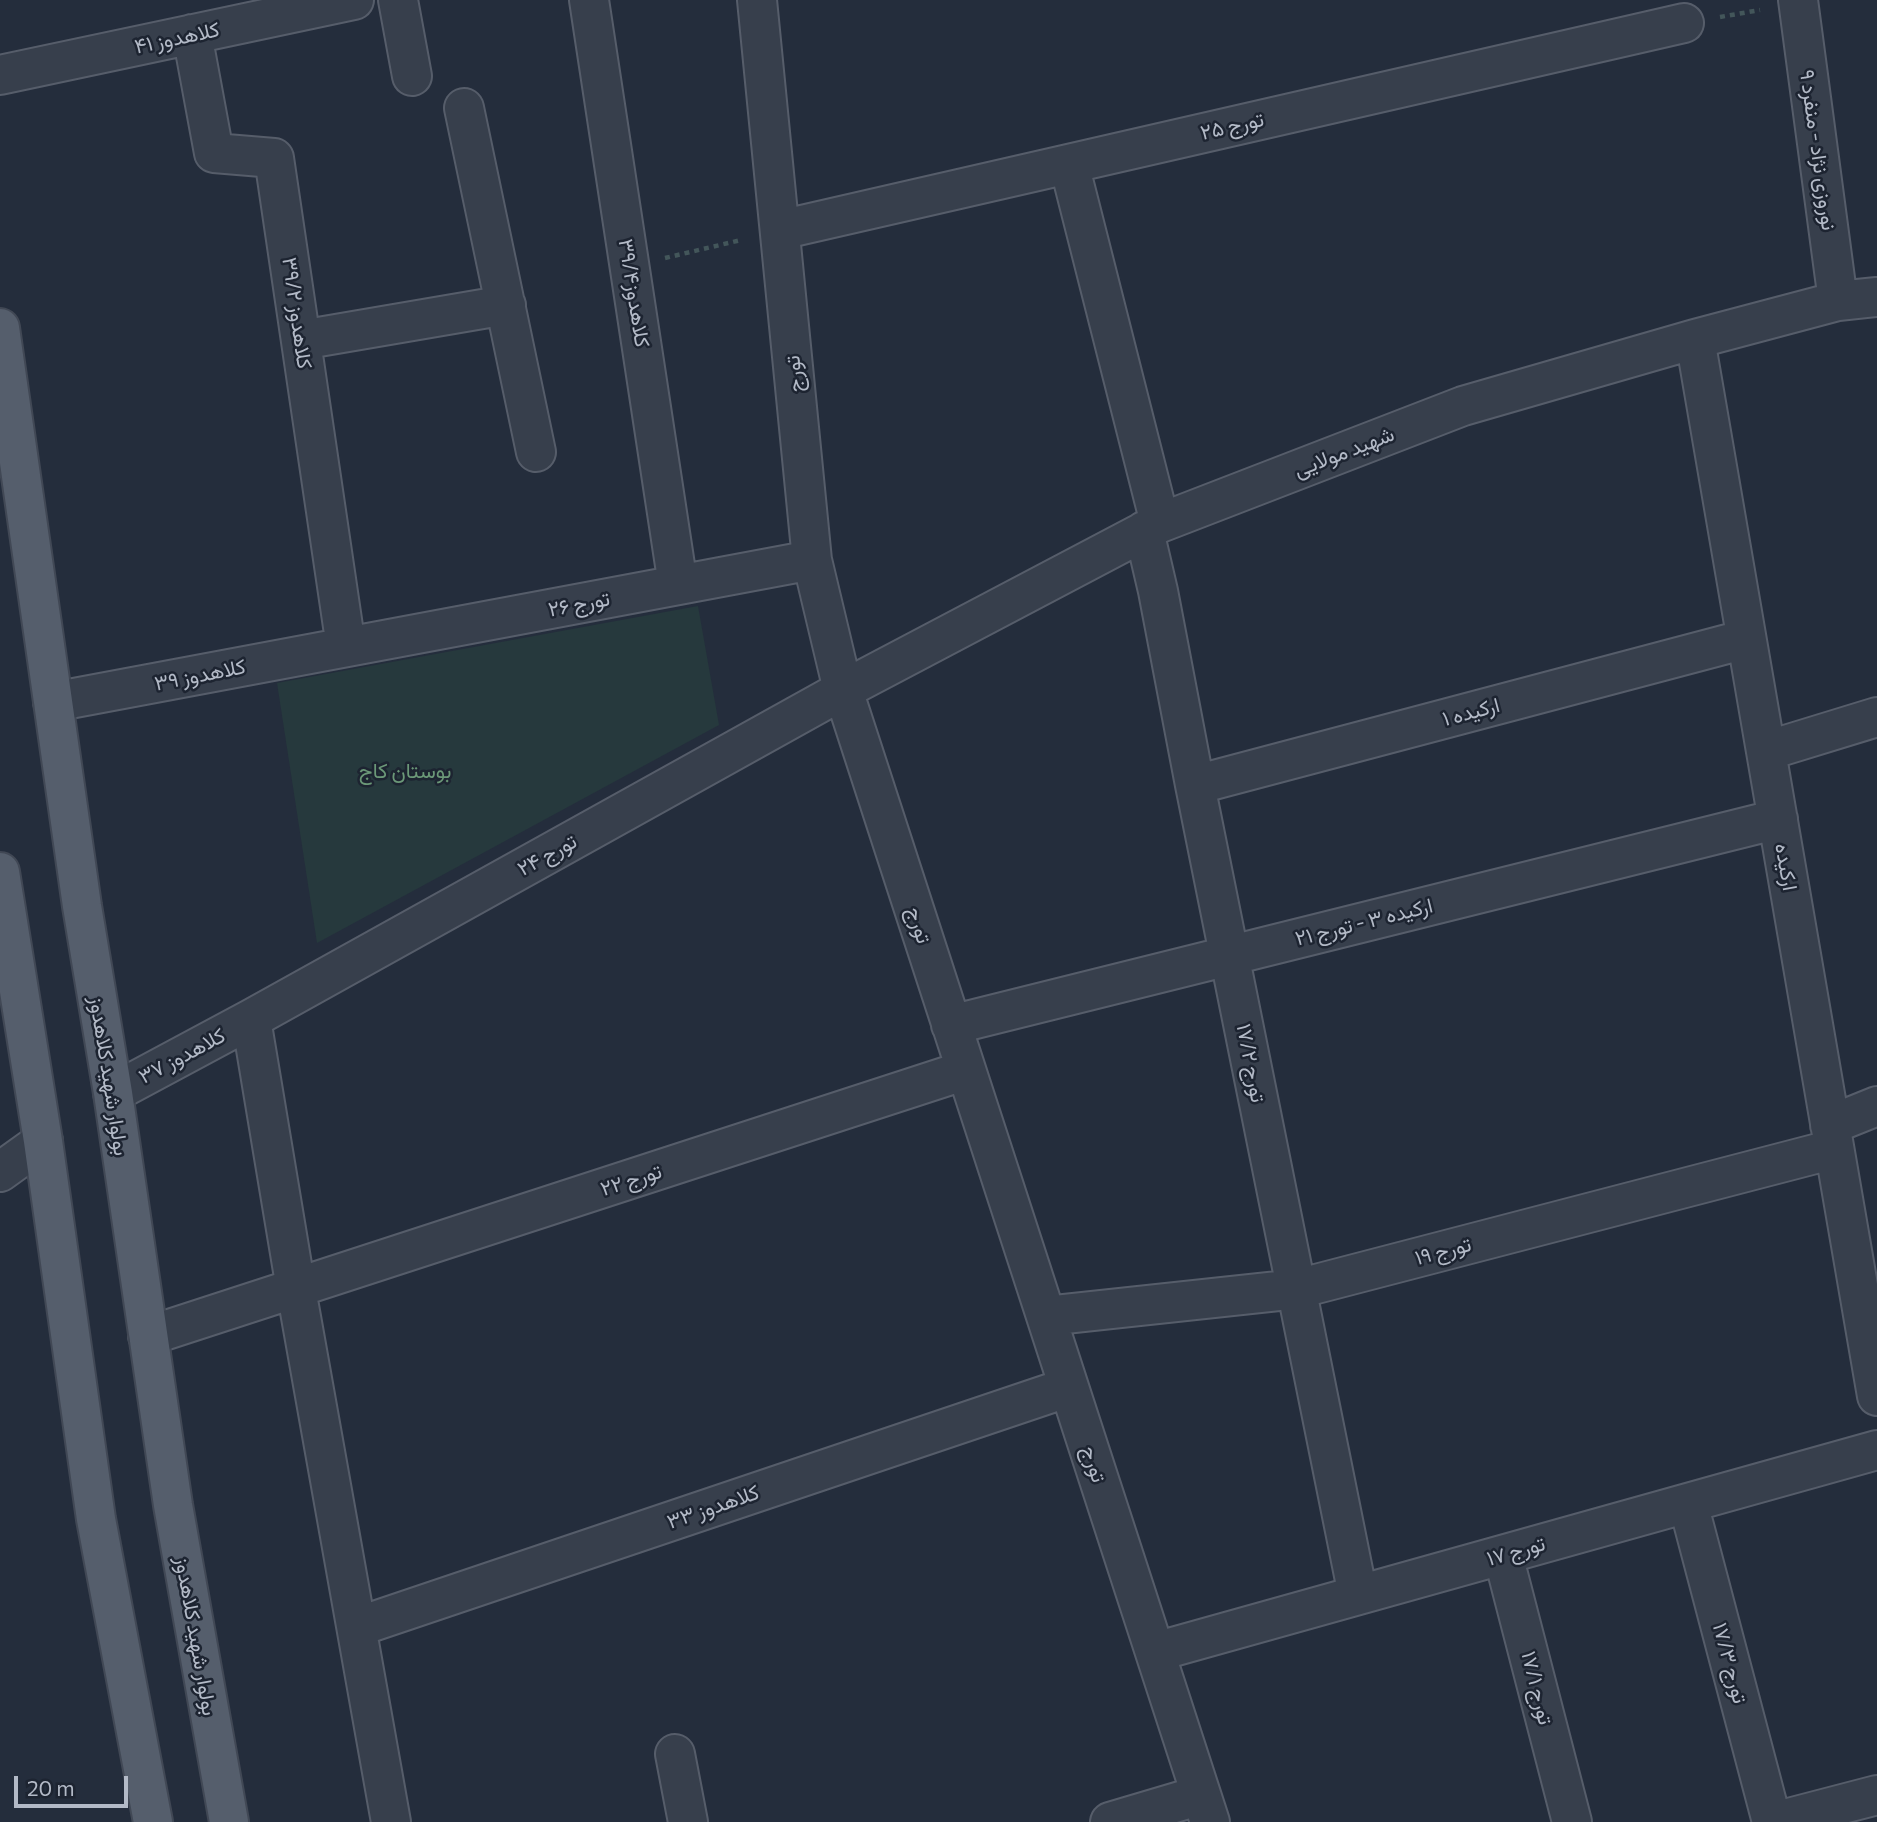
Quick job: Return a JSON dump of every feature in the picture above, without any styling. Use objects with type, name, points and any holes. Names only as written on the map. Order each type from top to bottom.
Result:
[{"type":"main road","name":"بولوار شهید کلاهدوز","points":[[0,328],[82,906],[113,1093],[173,1505],[229,1822]]},
{"type":"main road","points":[[0,872],[4,922],[43,1140],[96,1519],[153,1822]]},
{"type":"street","name":"کلاهدوز ۴۱","points":[[0,75],[354,0]]},
{"type":"street","points":[[398,0],[412,76]]},
{"type":"street","name":"کلاهدوز۳۹/۴","points":[[589,0],[678,585]]},
{"type":"street","name":"تورج","points":[[757,0],[813,560],[843,690],[1205,1808]]},
{"type":"street","name":"نوروزی نژاد - منفرد ۹","points":[[1798,2],[1838,301]]},
{"type":"street","name":"تورج ۲۵","points":[[780,230],[1684,23]]},
{"type":"street","name":"کلاهدوز ۳۹/۲","points":[[192,34],[214,153],[274,158],[346,648]]},
{"type":"street","points":[[464,108],[536,452]]},
{"type":"street","name":"تورج ۱۷/۲","points":[[1069,164],[1152,527],[1158,591],[1195,785],[1358,1595]]},
{"type":"street","name":"شهید مولایی","points":[[843,690],[1152,527],[1463,407],[1695,339],[1838,301],[1877,297]]},
{"type":"street","points":[[301,340],[506,306]]},
{"type":"street","name":"ارکیده","points":[[1695,339],[1832,1137],[1861,1205],[1877,1396]]},
{"type":"street","name":"تورج ۲۶","points":[[346,648],[813,560]]},
{"type":"street","name":"ارکیده ۱","points":[[1195,785],[1746,639]]},
{"type":"street","name":"کلاهدوز ۳۹","points":[[54,702],[346,648]]},
{"type":"street","name":"تورج ۲۴","points":[[251,1019],[843,690]]},
{"type":"street","points":[[1766,751],[1877,717]]},
{"type":"street","name":"ارکیده ۳ - تورج ۲۱","points":[[951,1025],[1777,819]]},
{"type":"street","points":[[251,1019],[391,1822]]},
{"type":"street","name":"کلاهدوز ۳۷","points":[[113,1093],[251,1019]]},
{"type":"street","name":"تورج ۲۲","points":[[148,1336],[965,1070]]},
{"type":"street","name":"تورج ۱۹","points":[[1046,1317],[1297,1289],[1832,1137],[1877,1106]]},
{"type":"street","points":[[0,1172],[43,1140]]},
{"type":"street","name":"کلاهدوز ۳۳","points":[[357,1627],[1069,1387]]},
{"type":"street","name":"تورج ۱۷","points":[[1155,1652],[1877,1450]]},
{"type":"street","name":"تورج ۱۷/۳","points":[[1688,1503],[1779,1821]]},
{"type":"street","name":"تورج ۱۷/۱","points":[[1503,1555],[1572,1822]]},
{"type":"street","points":[[675,1754],[688,1822]]},
{"type":"street","points":[[1779,1821],[1877,1794]]},
{"type":"street","points":[[1110,1822],[1205,1808]]},
{"type":"path","points":[[1684,23],[1798,2]]},
{"type":"path","points":[[630,266],[780,230]]},
{"type":"green space","name":"بوستان کاج","points":[[698,606],[719,725],[317,943],[277,683]]}]
